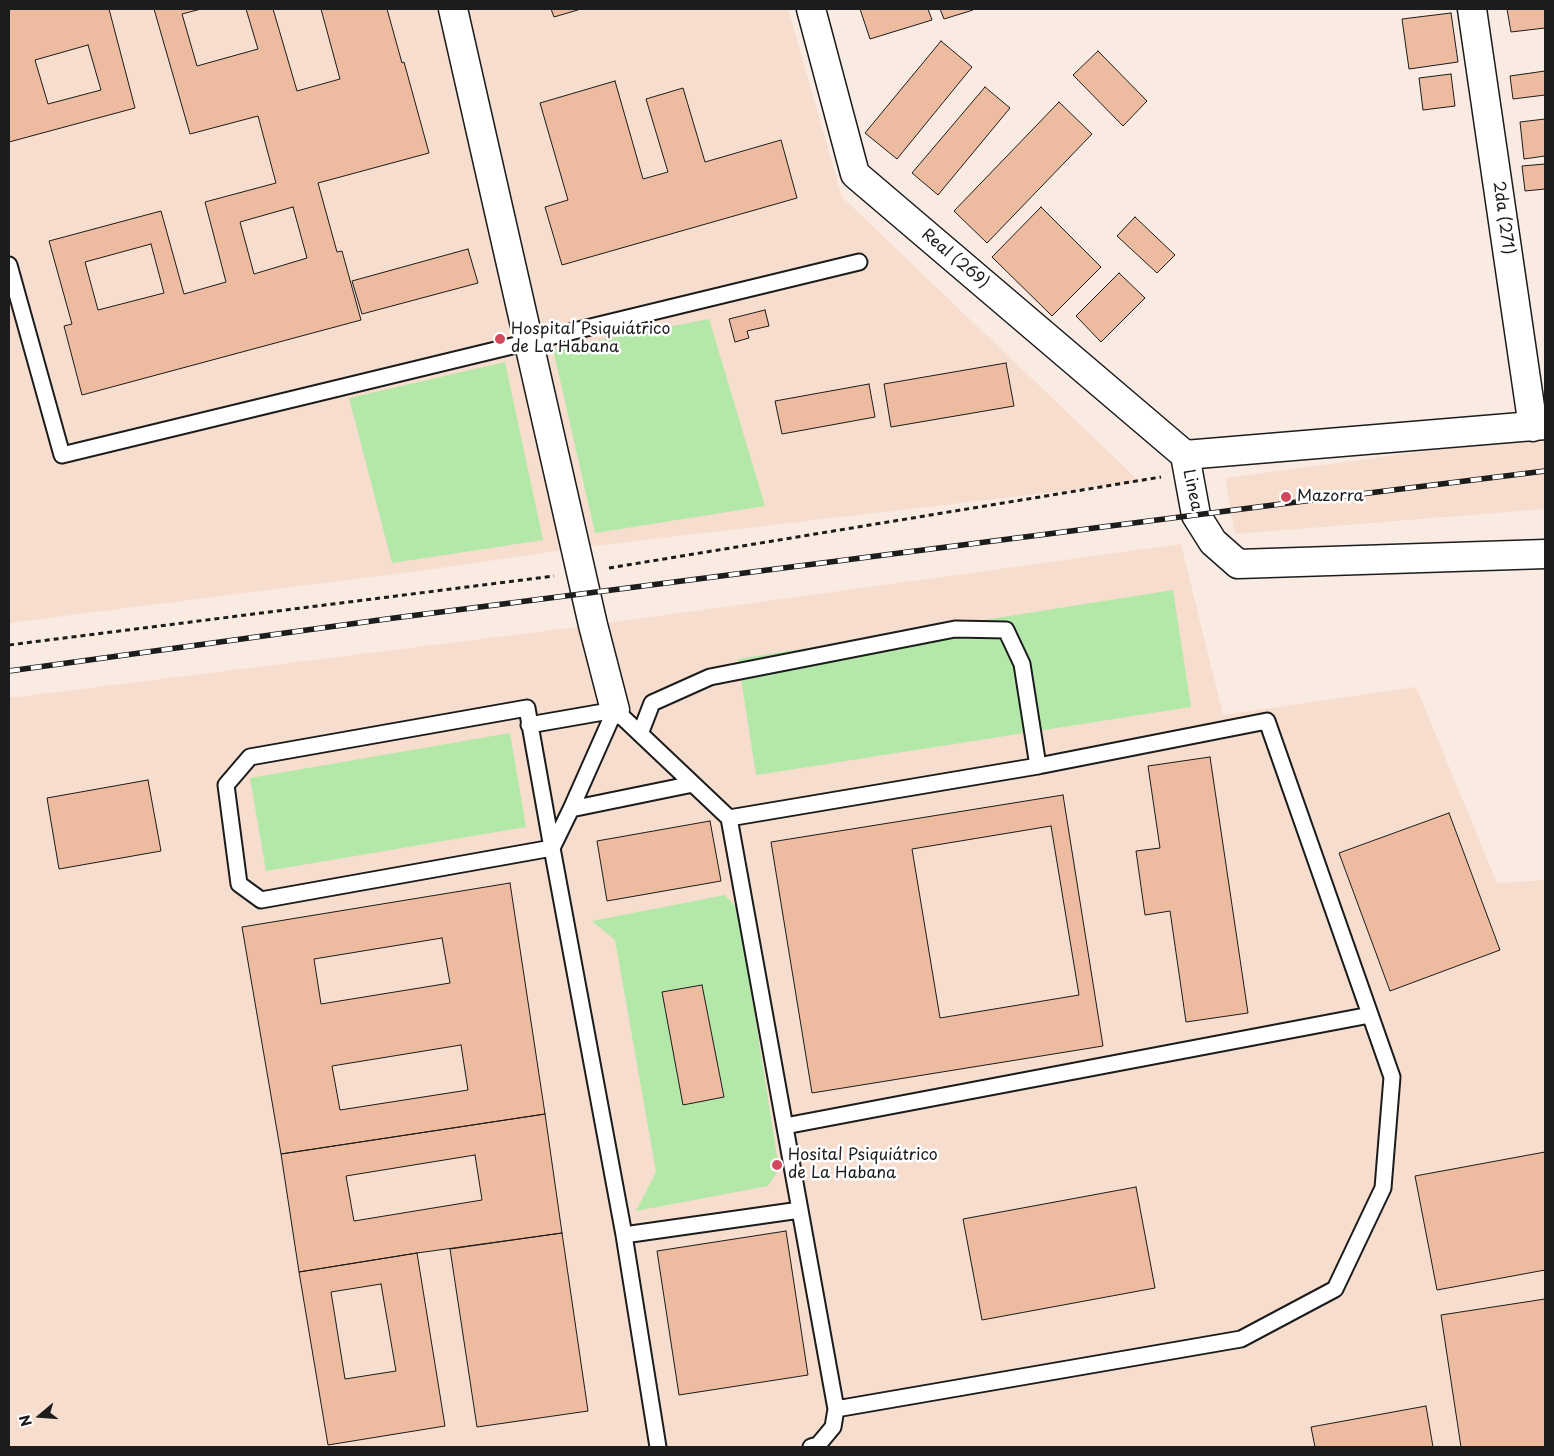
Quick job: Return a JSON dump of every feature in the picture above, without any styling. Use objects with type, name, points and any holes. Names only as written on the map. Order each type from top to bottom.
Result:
[{"type":"street","points":[[454,9],[593,625],[614,710]]},
{"type":"street","name":"Real (269)","points":[[812,9],[855,174],[1184,455]]},
{"type":"street","name":"2da (271)","points":[[1472,9],[1539,426]]},
{"type":"street","name":"Linea","points":[[1539,426],[1184,455],[1196,515],[1213,542],[1238,564],[1545,554]]},
{"type":"lane","points":[[9,265],[62,455],[859,262]]},
{"type":"lane","points":[[640,734],[652,703],[710,677],[955,629],[1006,630],[1022,664],[1038,766]]},
{"type":"lane","points":[[552,848],[261,900],[239,884],[226,785],[250,757],[527,708],[624,1235],[658,1447]]},
{"type":"lane","points":[[530,726],[614,710]]},
{"type":"lane","points":[[614,710],[729,818],[836,1408],[833,1427],[818,1445],[811,1447]]},
{"type":"lane","points":[[552,848],[614,710]]},
{"type":"lane","points":[[729,818],[1038,766],[1267,721],[1392,1077],[1383,1188],[1335,1289],[1241,1339],[836,1408]]},
{"type":"lane","points":[[571,809],[693,784]]},
{"type":"lane","points":[[785,1126],[1370,1015]]},
{"type":"lane","points":[[624,1235],[800,1210]]},
{"type":"shaded area","name":"Hospital Psiquiátrico de La Habana","points":[[9,9],[788,9],[842,197],[1140,482],[576,548],[434,569],[9,623]]},
{"type":"shaded area","points":[[1545,435],[1545,509],[1235,534],[1225,478]]},
{"type":"shaded area","name":"Hosital Psiquiátrico de La Habana","points":[[1181,544],[1223,715],[1416,687],[1497,883],[1545,880],[1545,1447],[9,1447],[9,698],[593,625]]},
{"type":"green space","points":[[709,319],[765,506],[595,533],[553,349]]},
{"type":"green space","points":[[505,362],[543,540],[392,563],[349,398]]},
{"type":"green space","points":[[1173,590],[1191,707],[756,775],[738,659]]},
{"type":"green space","points":[[510,733],[526,827],[266,871],[250,778]]},
{"type":"green space","points":[[725,895],[738,909],[779,1169],[768,1186],[636,1211],[656,1172],[615,940],[592,921]]},
{"type":"building","points":[[9,9],[109,9],[135,108],[9,142]],"holes":[[[88,45],[101,90],[48,104],[35,60]]]},
{"type":"building","points":[[154,9],[201,9],[182,14],[197,66],[258,49],[246,9],[273,9],[297,91],[340,79],[321,9],[387,9],[429,153],[318,183],[337,252],[342,251],[361,320],[82,395],[64,326],[72,324],[49,241],[161,211],[184,294],[226,282],[205,202],[276,183],[258,116],[190,134]],"holes":[[[293,207],[307,258],[254,274],[240,222]],[[151,244],[164,293],[98,310],[85,262]]]},
{"type":"building","points":[[551,9],[581,9],[554,17]]},
{"type":"building","points":[[860,9],[928,9],[932,20],[870,39]]},
{"type":"building","points":[[940,9],[973,9],[973,10],[944,19]]},
{"type":"building","points":[[1507,9],[1545,9],[1545,28],[1511,32]]},
{"type":"building","points":[[1451,13],[1458,62],[1409,69],[1402,19]]},
{"type":"building","points":[[941,41],[972,67],[897,159],[865,133]]},
{"type":"building","points":[[1098,51],[1147,101],[1123,126],[1073,75]]},
{"type":"building","points":[[1545,71],[1545,95],[1513,99],[1510,76]]},
{"type":"building","points":[[1451,74],[1455,106],[1423,110],[1419,78]]},
{"type":"building","points":[[615,81],[643,179],[668,172],[646,99],[683,88],[705,162],[781,140],[797,198],[562,265],[545,207],[568,200],[540,103]]},
{"type":"building","points":[[985,87],[1010,108],[938,195],[912,173]]},
{"type":"building","points":[[1059,102],[1092,134],[987,243],[954,211]]},
{"type":"building","points":[[1545,119],[1545,156],[1524,159],[1520,122]]},
{"type":"building","points":[[1545,164],[1545,189],[1525,191],[1522,166]]},
{"type":"building","points":[[1041,207],[1101,267],[1052,316],[992,257]]},
{"type":"building","points":[[1135,217],[1175,255],[1157,273],[1117,236]]},
{"type":"building","points":[[468,249],[478,283],[362,314],[352,281]]},
{"type":"building","points":[[1119,273],[1145,298],[1101,342],[1076,316]]},
{"type":"building","points":[[765,310],[769,326],[747,331],[749,338],[735,342],[729,319]]},
{"type":"building","points":[[1006,363],[1014,406],[891,427],[884,384]]},
{"type":"building","points":[[869,384],[875,417],[782,434],[775,401]]},
{"type":"building","points":[[1210,757],[1248,1013],[1186,1022],[1170,911],[1145,915],[1136,851],[1160,848],[1148,766]]},
{"type":"building","points":[[148,780],[161,851],[59,869],[47,798]]},
{"type":"building","points":[[1063,795],[1103,1046],[812,1093],[771,842]],"holes":[[[1051,826],[1079,995],[940,1018],[912,849]]]},
{"type":"building","points":[[1449,813],[1500,950],[1390,991],[1339,853]]},
{"type":"building","points":[[710,821],[721,881],[607,901],[597,841]]},
{"type":"building","points":[[510,883],[545,1114],[281,1154],[242,927]],"holes":[[[442,938],[450,983],[321,1004],[314,959]],[[461,1045],[468,1090],[340,1110],[332,1066]]]},
{"type":"building","points":[[702,985],[724,1097],[683,1105],[662,992]]},
{"type":"building","points":[[545,1114],[562,1233],[299,1272],[281,1154]],"holes":[[[475,1155],[482,1200],[354,1221],[346,1176]]]},
{"type":"building","points":[[1545,1152],[1545,1270],[1437,1290],[1415,1176]]},
{"type":"building","points":[[1136,1187],[1155,1288],[982,1320],[963,1219]]},
{"type":"building","points":[[786,1231],[808,1375],[679,1395],[657,1251]]},
{"type":"building","points":[[562,1233],[588,1411],[477,1427],[450,1249]]},
{"type":"building","points":[[417,1253],[445,1426],[328,1445],[299,1272]],"holes":[[[381,1284],[396,1371],[345,1379],[331,1292]]]},
{"type":"building","points":[[1545,1299],[1545,1447],[1461,1447],[1441,1315]]},
{"type":"building","points":[[1426,1406],[1433,1447],[1315,1447],[1311,1427]]},
{"type":"railway","points":[[9,671],[394,618],[1545,471]]},
{"type":"place","name":"Hospital Psiquiátrico de La Habana","points":[[500,339]]},
{"type":"place","name":"Mazorra","points":[[1286,497]]},
{"type":"place","name":"Hosital Psiquiátrico de La Habana","points":[[777,1165]]}]
